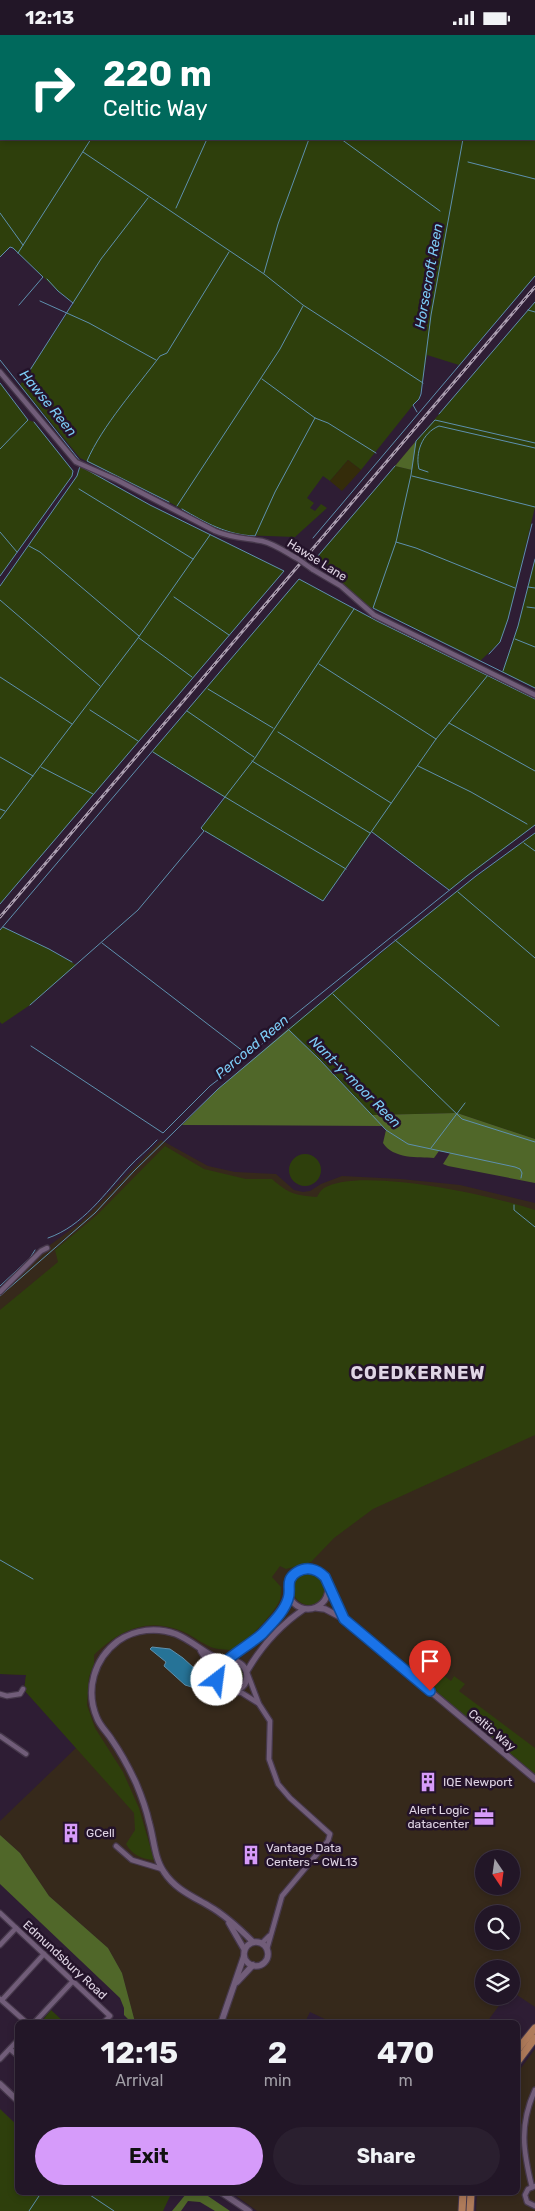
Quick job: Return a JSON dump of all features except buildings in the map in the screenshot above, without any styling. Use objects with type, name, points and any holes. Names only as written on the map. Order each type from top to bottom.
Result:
[{"type":"main road","points":[[520,2047],[535,2028]]},
{"type":"main road","points":[[520,2058],[535,2038]]},
{"type":"main road","points":[[462,2211],[463,2195]]},
{"type":"main road","points":[[470,2211],[471,2195]]},
{"type":"street","name":"Hawse Lane","points":[[0,372],[36,416],[79,463],[215,531],[231,537],[264,542],[288,552],[341,586],[374,615],[535,695]]},
{"type":"street","points":[[0,1292],[41,1251],[47,1248]]},
{"type":"street","name":"Celtic Way","points":[[226,1661],[262,1633],[279,1615],[289,1597],[290,1581],[298,1571],[303,1569],[320,1572],[329,1586],[344,1619]]},
{"type":"street","points":[[317,1608],[326,1599],[329,1586]]},
{"type":"street","points":[[289,1597],[298,1607],[304,1609]]},
{"type":"street","points":[[233,1691],[244,1685],[258,1652],[280,1626],[304,1609]]},
{"type":"street","name":"Celtic Way","points":[[304,1609],[325,1609],[344,1619],[535,1779]]},
{"type":"street","points":[[234,1985],[253,1965],[264,1963],[268,1957],[267,1949],[270,1935],[282,1896],[328,1841],[330,1834],[290,1798],[278,1784],[270,1759],[270,1721],[259,1704],[248,1673],[241,1663],[226,1661],[200,1650],[176,1634],[154,1630],[128,1635],[110,1648],[98,1664],[92,1680],[91,1699],[97,1719],[127,1765],[138,1789],[162,1869],[182,1891],[210,1906],[252,1942],[262,1943],[267,1949]]},
{"type":"street","points":[[200,1650],[217,1677],[220,1686],[242,1693],[259,1704]]},
{"type":"street","points":[[217,1677],[218,1669],[226,1661]]},
{"type":"street","points":[[0,1695],[20,1694],[23,1689]]},
{"type":"street","points":[[0,1736],[26,1754]]},
{"type":"street","points":[[116,1846],[132,1861],[162,1869]]},
{"type":"street","name":"Edmundsbury Road","points":[[0,1913],[110,2016],[106,2020]]},
{"type":"street","points":[[222,2020],[244,1956],[244,1949],[225,1917]]},
{"type":"street","points":[[0,1945],[16,1928]]},
{"type":"street","points":[[262,1943],[270,1935]]},
{"type":"street","points":[[244,1949],[252,1942]]},
{"type":"street","points":[[24,2020],[1,1999],[44,1954]]},
{"type":"street","points":[[244,1956],[247,1962],[253,1965]]},
{"type":"street","points":[[37,2020],[73,1981]]},
{"type":"street","points":[[0,2059],[15,2043]]},
{"type":"street","points":[[10,2049],[15,2053]]},
{"type":"street","points":[[0,2085],[15,2098]]},
{"type":"street","points":[[535,2091],[526,2118],[523,2139],[524,2157],[533,2187],[526,2192],[525,2198],[530,2205],[535,2206]]},
{"type":"street","points":[[226,2195],[249,2211]]},
{"type":"shaded area","points":[[161,1140],[208,1166],[235,1172],[276,1174],[294,1190],[303,1192],[310,1191],[321,1184],[342,1176],[460,1185],[535,1203],[535,2007],[520,1997],[520,1960],[475,1960],[475,2005],[499,2005],[488,2020],[327,2020],[310,2012],[306,2020],[134,2020],[122,1973],[108,1948],[49,1896],[20,1853],[0,1835],[0,1821],[77,1747],[24,1690],[26,1675],[0,1674],[0,1292],[50,1245],[81,1222]]},
{"type":"shaded area","points":[[535,2049],[535,2211],[476,2211],[477,2195],[520,2195],[520,2069]]},
{"type":"shaded area","points":[[235,2195],[458,2195],[458,2211],[257,2211]]},
{"type":"green space","points":[[0,140],[535,140],[535,276],[459,365],[427,355],[419,399],[361,470],[348,460],[330,481],[323,476],[307,498],[314,503],[310,508],[315,511],[321,504],[327,508],[295,537],[242,535],[213,527],[169,502],[80,458],[20,385],[74,303],[58,291],[10,247],[0,257]]},
{"type":"green space","points":[[535,302],[535,507],[508,619],[500,642],[480,661],[373,608],[365,606],[317,557],[395,466],[412,470],[416,441]]},
{"type":"green space","points":[[0,383],[28,420],[34,422],[73,471],[72,476],[0,576]]},
{"type":"green space","points":[[416,441],[412,470],[395,466]]},
{"type":"green space","points":[[80,466],[150,505],[284,571],[0,904],[0,586],[77,476]]},
{"type":"green space","points":[[535,559],[535,688],[502,672],[518,626]]},
{"type":"green space","points":[[299,579],[377,621],[535,699],[535,825],[450,890],[372,832],[323,901],[204,831],[201,828],[225,798],[152,752]]},
{"type":"green space","points":[[535,833],[535,1139],[457,1113],[372,1115],[321,1060],[288,1029],[457,891]]},
{"type":"green space","points":[[3,927],[49,949],[76,965],[30,1005],[2,1024],[0,1022],[0,930]]},
{"type":"green space","points":[[288,1029],[372,1115],[457,1113],[535,1139],[535,1183],[443,1164],[450,1153],[439,1151],[434,1158],[399,1155],[387,1148],[383,1143],[386,1130],[382,1126],[182,1125],[218,1089]]},
{"type":"green space","points":[[165,1146],[204,1169],[246,1179],[272,1179],[288,1191],[303,1195],[317,1197],[324,1188],[342,1182],[367,1180],[428,1185],[516,1204],[535,1210],[535,1435],[373,1509],[334,1538],[311,1562],[286,1569],[280,1566],[272,1577],[281,1587],[278,1605],[259,1628],[230,1650],[214,1648],[184,1632],[159,1625],[135,1628],[124,1633],[94,1655],[94,1664],[89,1677],[87,1705],[95,1728],[123,1772],[139,1808],[154,1860],[138,1856],[128,1848],[126,1844],[135,1830],[134,1813],[24,1690],[26,1675],[0,1674],[0,1310],[58,1262],[55,1250],[97,1215]]},
{"type":"green space","points":[[305,1154],[311,1155],[316,1159],[320,1164],[320,1176],[316,1181],[311,1185],[305,1186],[299,1185],[294,1181],[290,1176],[289,1170],[290,1164],[294,1159],[299,1155]]},
{"type":"green space","points":[[309,1573],[315,1574],[320,1578],[324,1583],[324,1595],[320,1600],[315,1604],[309,1605],[303,1604],[298,1600],[294,1595],[293,1589],[294,1583],[298,1578],[303,1574]]},
{"type":"green space","points":[[419,1657],[451,1681],[454,1676],[465,1684],[459,1691],[535,1748],[535,1774],[414,1674],[412,1668]]},
{"type":"green space","points":[[232,1664],[241,1667],[244,1676],[241,1685],[232,1688],[223,1685],[220,1676],[223,1667]]},
{"type":"green space","points":[[0,1835],[20,1853],[49,1896],[108,1948],[122,1973],[134,2020],[129,2020],[124,2015],[124,2008],[120,1998],[0,1884]]},
{"type":"green space","points":[[51,2010],[62,2020],[43,2020]]},
{"type":"green space","points":[[0,2109],[15,2123],[15,2195],[171,2195],[163,2211],[0,2211]]},
{"type":"green space","points":[[185,2195],[206,2195],[230,2211],[215,2211],[200,2202],[188,2201],[181,2211],[172,2211]]},
{"type":"sand","points":[[348,460],[361,470],[342,491],[330,481]]},
{"type":"water","points":[[152,1647],[170,1649],[183,1658],[195,1669],[201,1686],[220,1702],[218,1705],[213,1704],[195,1688],[185,1685],[164,1666],[166,1662],[150,1649]]},
{"type":"waterway","points":[[18,253],[90,140]]},
{"type":"waterway","points":[[176,208],[207,140]]},
{"type":"waterway","points":[[264,273],[278,224],[309,140]]},
{"type":"waterway","points":[[342,140],[440,211]]},
{"type":"waterway","name":"Horsecroft Reen","points":[[417,412],[413,405],[421,394],[431,315],[463,140]]},
{"type":"waterway","points":[[83,152],[264,274],[303,305],[423,383]]},
{"type":"waterway","points":[[468,162],[535,179]]},
{"type":"waterway","points":[[23,381],[101,259],[148,198]]},
{"type":"waterway","points":[[0,213],[23,245]]},
{"type":"waterway","points":[[0,257],[10,247],[13,248],[43,277],[19,305]]},
{"type":"waterway","points":[[169,502],[87,461],[101,434],[120,407],[160,356],[167,353],[229,252]]},
{"type":"waterway","points":[[313,538],[535,276]]},
{"type":"waterway","points":[[47,279],[73,303]]},
{"type":"waterway","points":[[40,301],[89,323],[156,360]]},
{"type":"waterway","points":[[439,414],[535,302]]},
{"type":"waterway","points":[[177,506],[280,349],[303,306]]},
{"type":"waterway","points":[[528,310],[535,312]]},
{"type":"waterway","name":"Hawse Reen","points":[[0,360],[80,461]]},
{"type":"waterway","points":[[262,379],[315,418],[328,423],[376,453]]},
{"type":"waterway","points":[[0,383],[28,420],[0,449]]},
{"type":"waterway","points":[[182,509],[226,531],[255,536],[275,492],[315,418]]},
{"type":"waterway","points":[[535,443],[435,420],[416,441],[411,475],[396,542],[373,608],[535,688]]},
{"type":"waterway","points":[[0,576],[72,476],[73,471],[34,422]]},
{"type":"waterway","points":[[428,472],[419,469],[419,450],[428,433],[439,426],[535,448]]},
{"type":"waterway","points":[[0,586],[77,476],[80,466],[150,505],[284,571],[0,904]]},
{"type":"waterway","points":[[317,557],[395,466]]},
{"type":"waterway","points":[[412,476],[535,507]]},
{"type":"waterway","points":[[79,489],[193,559]]},
{"type":"waterway","points":[[489,654],[500,642],[508,619],[532,524]]},
{"type":"waterway","points":[[0,532],[17,552]]},
{"type":"waterway","points":[[0,819],[138,638],[210,535]]},
{"type":"waterway","points":[[396,542],[416,548],[515,588]]},
{"type":"waterway","points":[[29,546],[40,552],[139,636]]},
{"type":"waterway","points":[[503,671],[518,626],[535,559]]},
{"type":"waterway","points":[[0,930],[299,579],[377,621],[535,699]]},
{"type":"waterway","points":[[528,587],[535,588]]},
{"type":"waterway","points":[[174,597],[229,635]]},
{"type":"waterway","points":[[0,600],[100,686]]},
{"type":"waterway","points":[[527,607],[535,608]]},
{"type":"waterway","points":[[30,1005],[138,910],[204,831],[201,828],[255,758],[354,609]]},
{"type":"waterway","points":[[139,638],[192,677]]},
{"type":"waterway","points":[[515,639],[535,647]]},
{"type":"waterway","points":[[319,664],[436,739]]},
{"type":"waterway","points":[[205,831],[323,901],[436,739],[488,675]]},
{"type":"waterway","points":[[0,677],[72,724]]},
{"type":"waterway","points":[[208,689],[273,728]]},
{"type":"waterway","points":[[90,710],[138,741]]},
{"type":"waterway","points":[[187,711],[254,757]]},
{"type":"waterway","points":[[449,723],[535,771]]},
{"type":"waterway","points":[[278,732],[391,803]]},
{"type":"waterway","points":[[153,752],[346,869]]},
{"type":"waterway","points":[[0,757],[33,776]]},
{"type":"waterway","points":[[252,761],[370,833]]},
{"type":"waterway","points":[[418,766],[471,792],[527,824]]},
{"type":"waterway","points":[[41,767],[93,794]]},
{"type":"waterway","points":[[0,809],[5,811]]},
{"type":"waterway","points":[[31,1046],[163,1133],[210,1086],[249,1056],[287,1021],[467,876],[535,825]]},
{"type":"waterway","points":[[372,832],[449,890]]},
{"type":"waterway","name":"Percoed Reen","points":[[0,1296],[95,1213],[134,1171],[218,1089],[381,952],[476,876],[535,833]]},
{"type":"waterway","points":[[524,843],[535,851]]},
{"type":"waterway","points":[[458,892],[535,958]]},
{"type":"waterway","points":[[3,927],[72,962]]},
{"type":"waterway","points":[[395,940],[499,1026]]},
{"type":"waterway","points":[[102,943],[248,1055]]},
{"type":"waterway","points":[[333,994],[462,1119],[535,1142]]},
{"type":"waterway","name":"Nant-y-moor Reen","points":[[288,1029],[386,1130],[408,1144],[515,1167],[520,1169],[522,1173],[521,1178]]},
{"type":"waterway","points":[[431,1148],[465,1103]]},
{"type":"waterway","points":[[48,1238],[61,1233],[83,1217],[157,1140]]},
{"type":"waterway","name":"Nant-y-moor Reen","points":[[514,1205],[514,1210],[535,1227]]},
{"type":"waterway","points":[[0,1286],[30,1258],[35,1250]]},
{"type":"waterway","points":[[0,1560],[33,1579]]},
{"type":"waterway","points":[[29,2211],[40,2195]]},
{"type":"waterway","points":[[90,2195],[114,2211]]},
{"type":"railway","points":[[0,917],[535,287]]},
{"type":"place","name":"IQE Newport","points":[[428,1782]]},
{"type":"place","name":"Alert Logic datacenter","points":[[484,1817]]},
{"type":"place","name":"GCell","points":[[71,1833]]},
{"type":"place","name":"Vantage Data Centers - CWL13","points":[[251,1855]]},
{"type":"district","name":"COEDKERNEW","points":[[418,1373]]},
{"type":"route","points":[[217,1680],[218,1669],[222,1664],[254,1642],[279,1615],[289,1597],[288,1586],[293,1576],[298,1571],[310,1569],[320,1572],[328,1581],[344,1619],[430,1691]]}]
